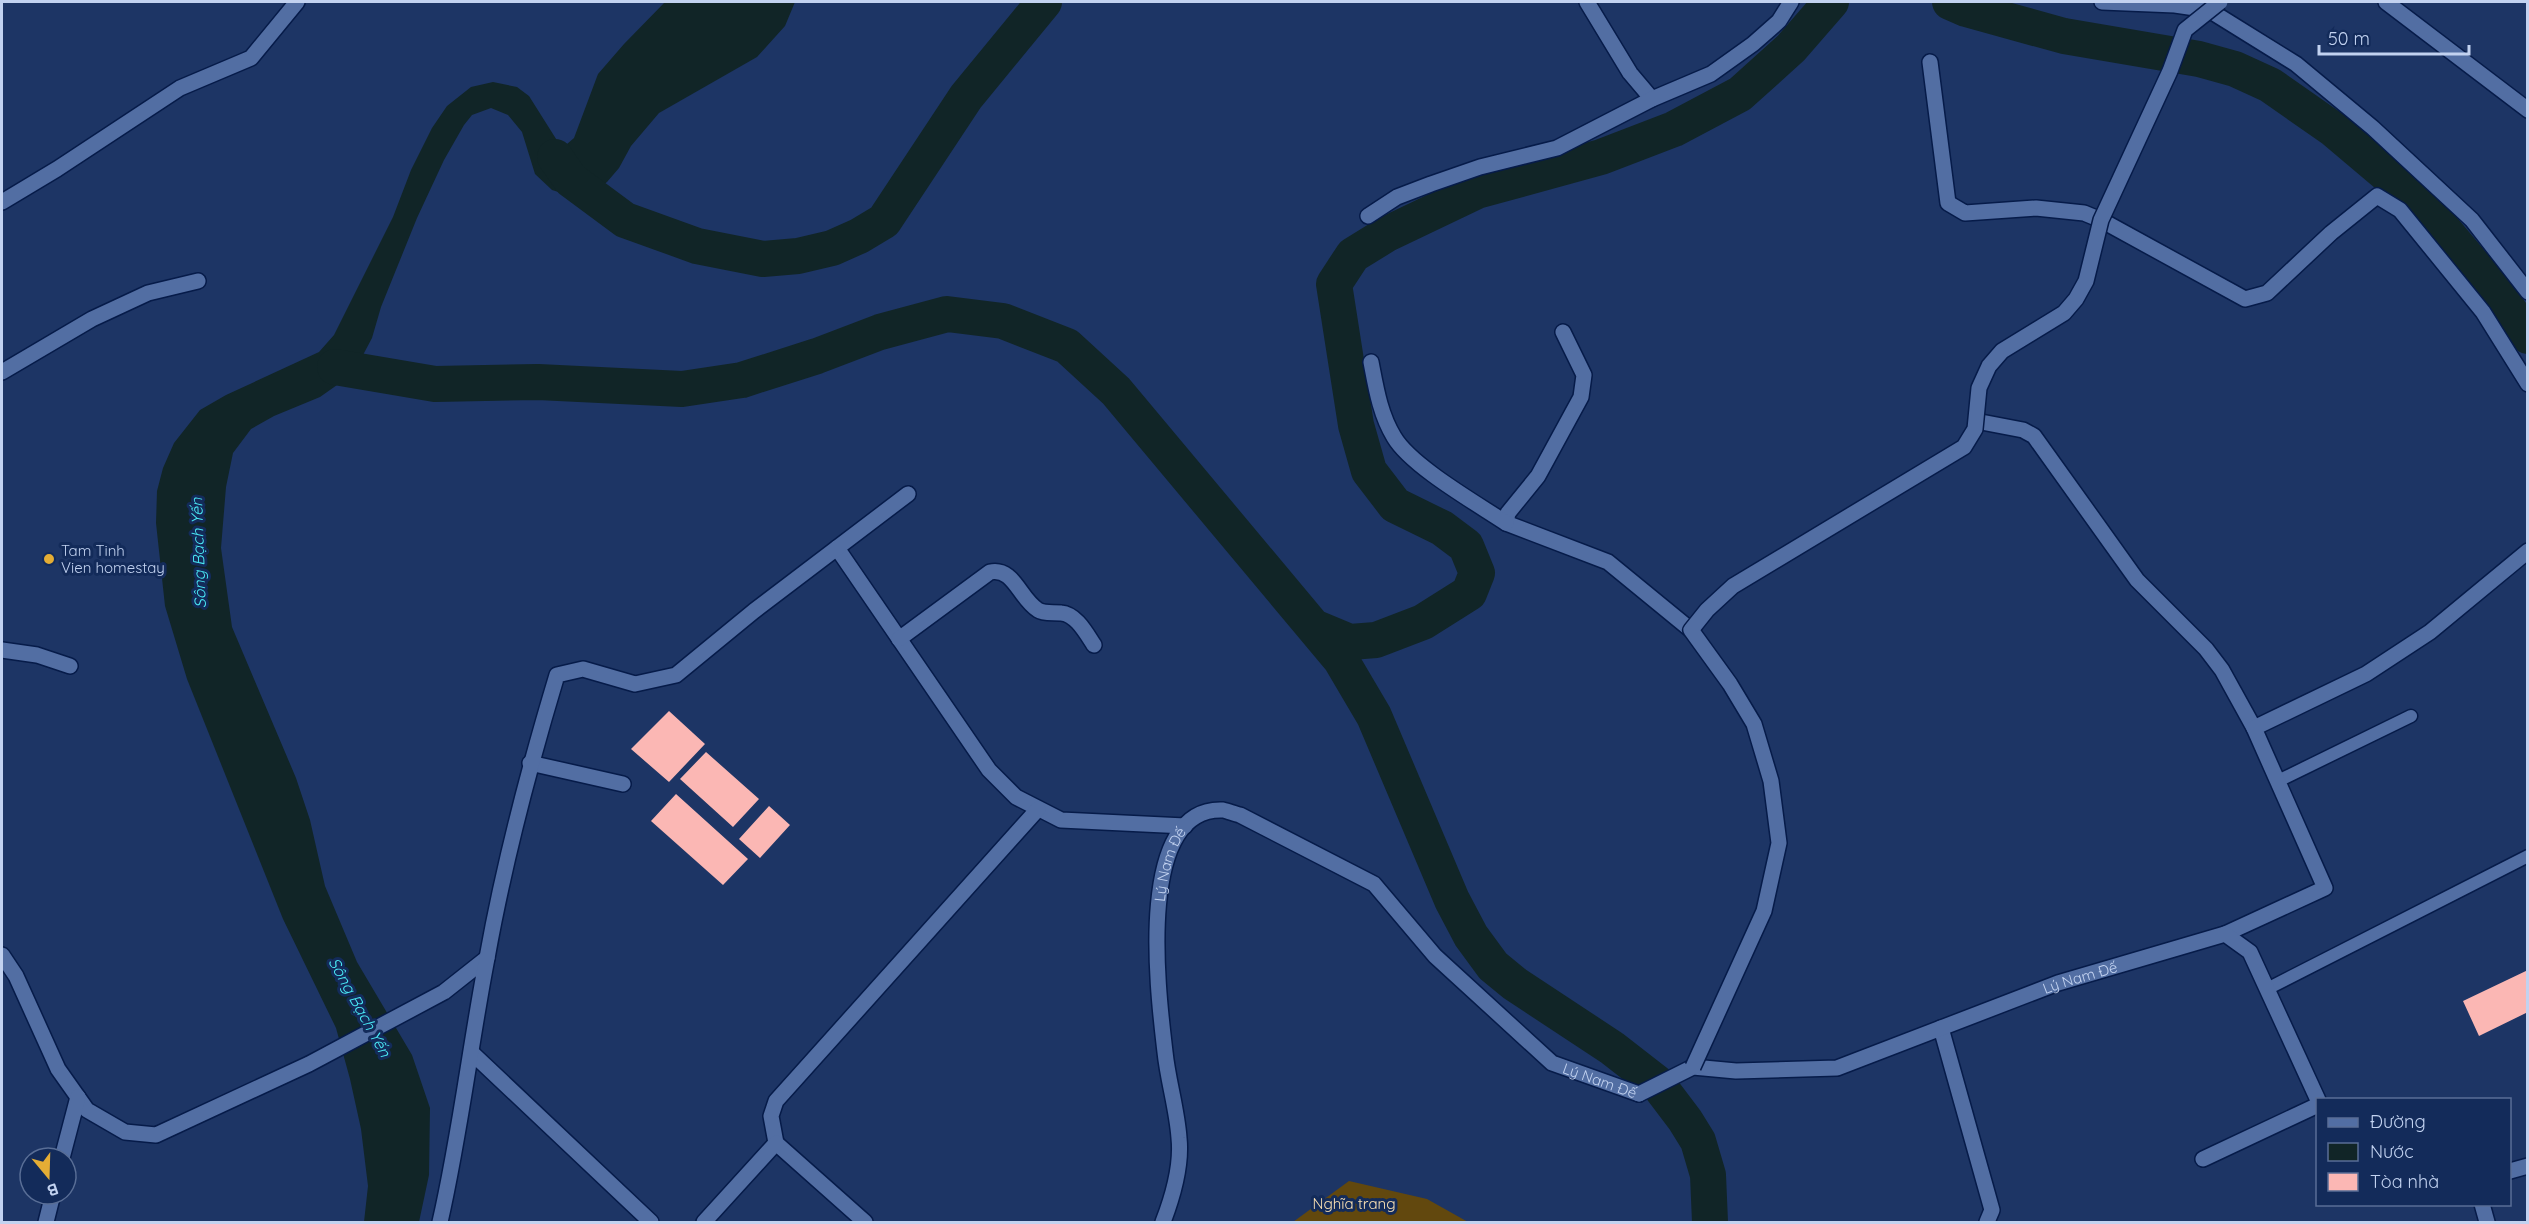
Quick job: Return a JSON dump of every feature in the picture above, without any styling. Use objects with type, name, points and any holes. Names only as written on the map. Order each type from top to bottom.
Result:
[{"type":"street","points":[[2,202],[57,169],[180,88],[251,58],[297,2]]},
{"type":"street","points":[[1587,2],[1630,74],[1652,99]]},
{"type":"street","points":[[1368,216],[1398,196],[1431,184],[1480,167],[1557,148],[1652,99],[1711,74],[1753,44],[1779,21],[1791,2]]},
{"type":"street","points":[[2102,2],[2215,6],[2296,64],[2373,128],[2472,220],[2528,292]]},
{"type":"street","points":[[2386,2],[2528,110]]},
{"type":"street","points":[[1691,630],[1707,610],[1733,586],[1964,447],[1975,429],[1979,388],[1989,366],[2002,351],[2064,313],[2076,299],[2086,281],[2101,220],[2170,71],[2185,30],[2215,6]]},
{"type":"street","points":[[1930,62],[1948,203],[1965,213],[2036,208],[2084,213],[2101,220],[2245,299],[2267,293],[2331,233],[2377,196],[2400,210],[2483,312],[2528,384]]},
{"type":"street","points":[[2,372],[92,319],[148,293],[198,281]]},
{"type":"street","points":[[1506,523],[1508,513],[1538,476],[1581,396],[1584,375],[1563,332]]},
{"type":"street","points":[[1371,362],[1380,409],[1394,438],[1415,461],[1506,523],[1608,562],[1691,630],[1731,684],[1754,724],[1771,781],[1779,843],[1764,911],[1693,1066]]},
{"type":"street","points":[[1976,421],[2023,430],[2034,436],[2137,580],[2206,649],[2222,670],[2254,728],[2278,781]]},
{"type":"street","points":[[440,1222],[472,1053],[487,957],[530,763],[557,675],[583,669],[635,684],[676,675],[754,611],[908,494]]},
{"type":"street","points":[[837,548],[989,771],[1016,797],[1061,820],[1185,826]]},
{"type":"street","points":[[2254,728],[2375,668],[2430,632],[2528,551]]},
{"type":"street","points":[[899,639],[990,572],[999,570],[1007,573],[1027,601],[1040,612],[1065,613],[1074,618],[1094,645]]},
{"type":"street","points":[[2,650],[38,655],[70,666]]},
{"type":"street","points":[[530,763],[623,784]]},
{"type":"street","name":"Lý Nam Đế","points":[[1163,1222],[1170,1204],[1178,1166],[1179,1139],[1165,1053],[1155,944],[1164,864],[1172,844],[1185,826],[1206,813],[1223,810],[1240,815],[1374,885],[1434,956],[1552,1064],[1640,1094],[1693,1066],[1736,1071],[1837,1068],[2058,983],[2225,934],[2325,888],[2278,781]]},
{"type":"street","points":[[864,1222],[776,1143],[771,1116],[776,1101],[1038,809]]},
{"type":"street","points":[[2225,934],[2250,952],[2317,1098]]},
{"type":"street","points":[[2,955],[16,976],[58,1069],[87,1110],[124,1132],[156,1135],[309,1064],[444,992],[487,957]]},
{"type":"street","points":[[1941,1028],[1992,1210],[1987,1222]]},
{"type":"street","points":[[472,1053],[651,1222]]},
{"type":"street","points":[[65,1146],[78,1097]]},
{"type":"street","points":[[2203,1159],[2316,1106]]},
{"type":"street","points":[[704,1222],[776,1143]]},
{"type":"street","points":[[2511,1171],[2528,1166]]},
{"type":"street","points":[[46,1222],[50,1206]]},
{"type":"street","points":[[2483,1206],[2487,1222]]},
{"type":"lane","points":[[2278,781],[2411,716]]},
{"type":"lane","points":[[2267,989],[2528,856]]},
{"type":"green space","name":"Nghĩa trang","points":[[1349,1181],[1427,1199],[1468,1222],[1293,1222]]},
{"type":"water","name":"Sông Bạch Yến","points":[[665,2],[795,2],[785,26],[757,57],[659,113],[631,146],[619,168],[607,182],[595,191],[571,196],[552,190],[535,174],[522,132],[508,115],[491,108],[472,115],[444,160],[417,218],[381,307],[372,338],[347,378],[320,397],[274,416],[251,429],[233,453],[226,487],[221,548],[232,627],[296,778],[310,820],[325,886],[357,962],[412,1055],[430,1108],[429,1175],[419,1222],[364,1222],[368,1186],[361,1129],[336,1028],[283,919],[187,679],[165,606],[156,523],[157,491],[163,468],[174,443],[200,410],[226,395],[319,352],[334,335],[393,217],[411,170],[432,128],[447,106],[471,87],[493,82],[517,87],[529,96],[558,142],[567,144],[574,138],[598,74]]},
{"type":"building","points":[[669,711],[705,744],[669,782],[631,749]]},
{"type":"building","points":[[706,752],[759,799],[733,827],[680,779]]},
{"type":"building","points":[[676,794],[748,859],[723,885],[651,821]]},
{"type":"building","points":[[769,806],[790,825],[760,858],[739,839]]},
{"type":"building","points":[[2528,970],[2528,1012],[2479,1036],[2463,1001]]},
{"type":"waterway","points":[[555,157],[571,180],[625,220],[697,246],[763,259],[798,256],[832,248],[884,221],[966,97],[1044,2]]},
{"type":"waterway","points":[[1314,627],[1350,642],[1376,640],[1423,622],[1469,593],[1477,573],[1466,546],[1442,528],[1395,505],[1369,471],[1356,425],[1334,284],[1353,255],[1387,234],[1477,191],[1601,157],[1674,129],[1740,94],[1791,48],[1831,2]]},
{"type":"waterway","points":[[1950,2],[1966,9],[2064,36],[2199,59],[2235,69],[2270,85],[2333,129],[2423,205],[2491,286],[2528,336]]},
{"type":"waterway","points":[[335,367],[435,384],[538,382],[682,389],[742,380],[817,356],[880,332],[947,314],[1003,321],[1067,346],[1116,391],[1341,660],[1374,716],[1452,900],[1471,936],[1493,966],[1515,984],[1612,1048],[1657,1083],[1685,1120],[1698,1141],[1708,1175],[1710,1222]]},
{"type":"place","name":"Tam Tinh Vien homestay","points":[[49,559]]}]
